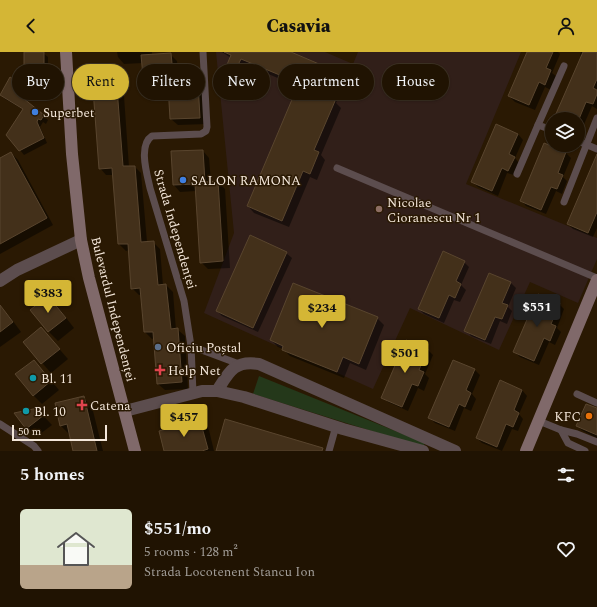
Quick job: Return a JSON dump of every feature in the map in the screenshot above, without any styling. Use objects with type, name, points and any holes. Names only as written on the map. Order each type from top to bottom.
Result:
[{"type":"main road","name":"Bulevardul Independenței","points":[[66,52],[72,154],[81,240],[89,278],[135,451]]},
{"type":"main road","points":[[529,450],[539,421],[597,279]]},
{"type":"street","points":[[0,281],[17,270],[81,240]]},
{"type":"street","points":[[217,391],[233,368],[244,363],[265,366],[433,446],[455,451]]},
{"type":"street","points":[[125,411],[202,391],[217,391],[244,397],[340,428],[423,451]]},
{"type":"lane","name":"Strada Independenței","points":[[193,393],[191,346],[184,301],[150,188],[146,170],[145,146],[148,139],[152,136],[201,134],[206,131],[203,52]]},
{"type":"lane","points":[[517,174],[564,66]]},
{"type":"lane","points":[[564,202],[597,118]]},
{"type":"lane","points":[[538,125],[545,128]]},
{"type":"lane","points":[[586,144],[597,149]]},
{"type":"lane","points":[[337,168],[597,279]]},
{"type":"lane","points":[[191,346],[244,363]]},
{"type":"lane","points":[[577,394],[597,403]]},
{"type":"lane","points":[[539,421],[597,442]]},
{"type":"lane","points":[[0,424],[34,446],[38,451]]},
{"type":"lane","points":[[329,451],[340,428]]},
{"type":"lane","points":[[561,430],[568,443],[585,451]]},
{"type":"shaded area","name":"Nicolae Cioranescu Nr 1","points":[[216,52],[325,52],[353,64],[358,52],[521,52],[466,184],[597,238],[597,259],[578,303],[530,282],[499,350],[410,308],[373,389],[204,313],[234,233],[221,100],[270,100],[270,64],[217,64]]},
{"type":"green space","points":[[259,376],[425,443],[423,447],[253,394]]},
{"type":"building","points":[[24,52],[44,52],[44,64],[24,64]]},
{"type":"building","points":[[224,52],[291,52],[319,64],[278,64],[278,74],[270,71],[270,64],[253,64],[241,59],[238,64],[227,64],[231,55]]},
{"type":"building","points":[[527,52],[553,52],[546,68],[551,70],[545,85],[539,82],[529,105],[508,96]]},
{"type":"building","points":[[583,52],[597,52],[597,79],[593,88],[597,90],[597,94],[593,104],[586,102],[582,112],[557,112]]},
{"type":"building","points":[[171,53],[172,64],[142,64],[141,55]]},
{"type":"building","points":[[10,77],[12,78],[12,100],[25,100],[44,115],[41,120],[38,119],[37,122],[44,138],[19,151],[6,135],[23,109],[0,95]]},
{"type":"building","points":[[94,100],[118,100],[123,166],[135,166],[141,242],[154,241],[158,285],[166,284],[171,329],[178,328],[182,382],[157,384],[153,332],[144,332],[140,288],[131,289],[128,244],[118,244],[112,168],[99,169]]},
{"type":"building","points":[[169,100],[199,100],[200,118],[170,119]]},
{"type":"building","points":[[292,100],[335,101],[314,150],[319,152],[310,174],[303,171],[282,221],[247,206]]},
{"type":"building","points":[[496,124],[518,134],[509,154],[515,157],[508,171],[502,168],[492,191],[471,182]]},
{"type":"building","points":[[544,143],[545,152],[566,152],[558,173],[563,175],[557,189],[551,187],[541,210],[520,201]]},
{"type":"building","points":[[203,150],[205,182],[218,181],[223,261],[200,263],[195,184],[173,185],[171,151]]},
{"type":"building","points":[[11,152],[47,218],[0,244],[0,158]]},
{"type":"building","points":[[597,154],[597,212],[588,233],[567,224]]},
{"type":"building","points":[[250,235],[287,252],[253,328],[216,311]]},
{"type":"building","points":[[443,251],[465,261],[456,281],[461,284],[455,298],[449,295],[439,318],[418,309]]},
{"type":"building","points":[[489,273],[511,282],[502,303],[508,305],[502,319],[495,317],[485,340],[464,331]]},
{"type":"building","points":[[293,283],[378,317],[359,364],[343,357],[337,372],[282,350],[283,346],[270,340]]},
{"type":"building","points":[[538,294],[560,303],[551,324],[556,326],[550,341],[544,338],[534,361],[513,352]]},
{"type":"building","points":[[48,296],[66,318],[48,332],[30,310]]},
{"type":"building","points":[[0,305],[13,322],[0,332]]},
{"type":"building","points":[[41,327],[60,349],[41,364],[23,342]]},
{"type":"building","points":[[406,340],[428,349],[419,370],[424,372],[418,386],[412,384],[402,407],[381,398]]},
{"type":"building","name":"Bl. 11","points":[[34,360],[51,381],[33,396],[15,374]]},
{"type":"building","points":[[453,360],[475,369],[466,390],[471,393],[465,407],[459,404],[449,427],[428,418]]},
{"type":"building","points":[[500,380],[522,390],[514,410],[519,413],[513,427],[506,424],[497,447],[476,438]]},
{"type":"building","points":[[84,396],[97,451],[73,451],[67,424],[60,426],[55,403]]},
{"type":"building","name":"KFC","points":[[586,404],[597,408],[597,435],[576,426]]},
{"type":"building","points":[[38,408],[44,415],[26,429],[14,413]]},
{"type":"building","points":[[225,419],[323,448],[322,451],[216,451]]},
{"type":"building","points":[[200,420],[208,449],[202,451],[164,451],[159,431]]},
{"type":"place","name":"Superbet","points":[[35,112]]},
{"type":"place","name":"SALON RAMONA","points":[[183,180]]},
{"type":"place","name":"Nicolae Cioranescu Nr 1","points":[[379,209]]},
{"type":"place","name":"Oficiu Poștal","points":[[158,347]]},
{"type":"place","name":"Help Net","points":[[160,370]]},
{"type":"place","name":"Bl. 11","points":[[33,378]]},
{"type":"place","name":"Catena","points":[[82,405]]},
{"type":"place","name":"Bl. 10","points":[[26,411]]},
{"type":"place","name":"KFC","points":[[589,416]]}]
